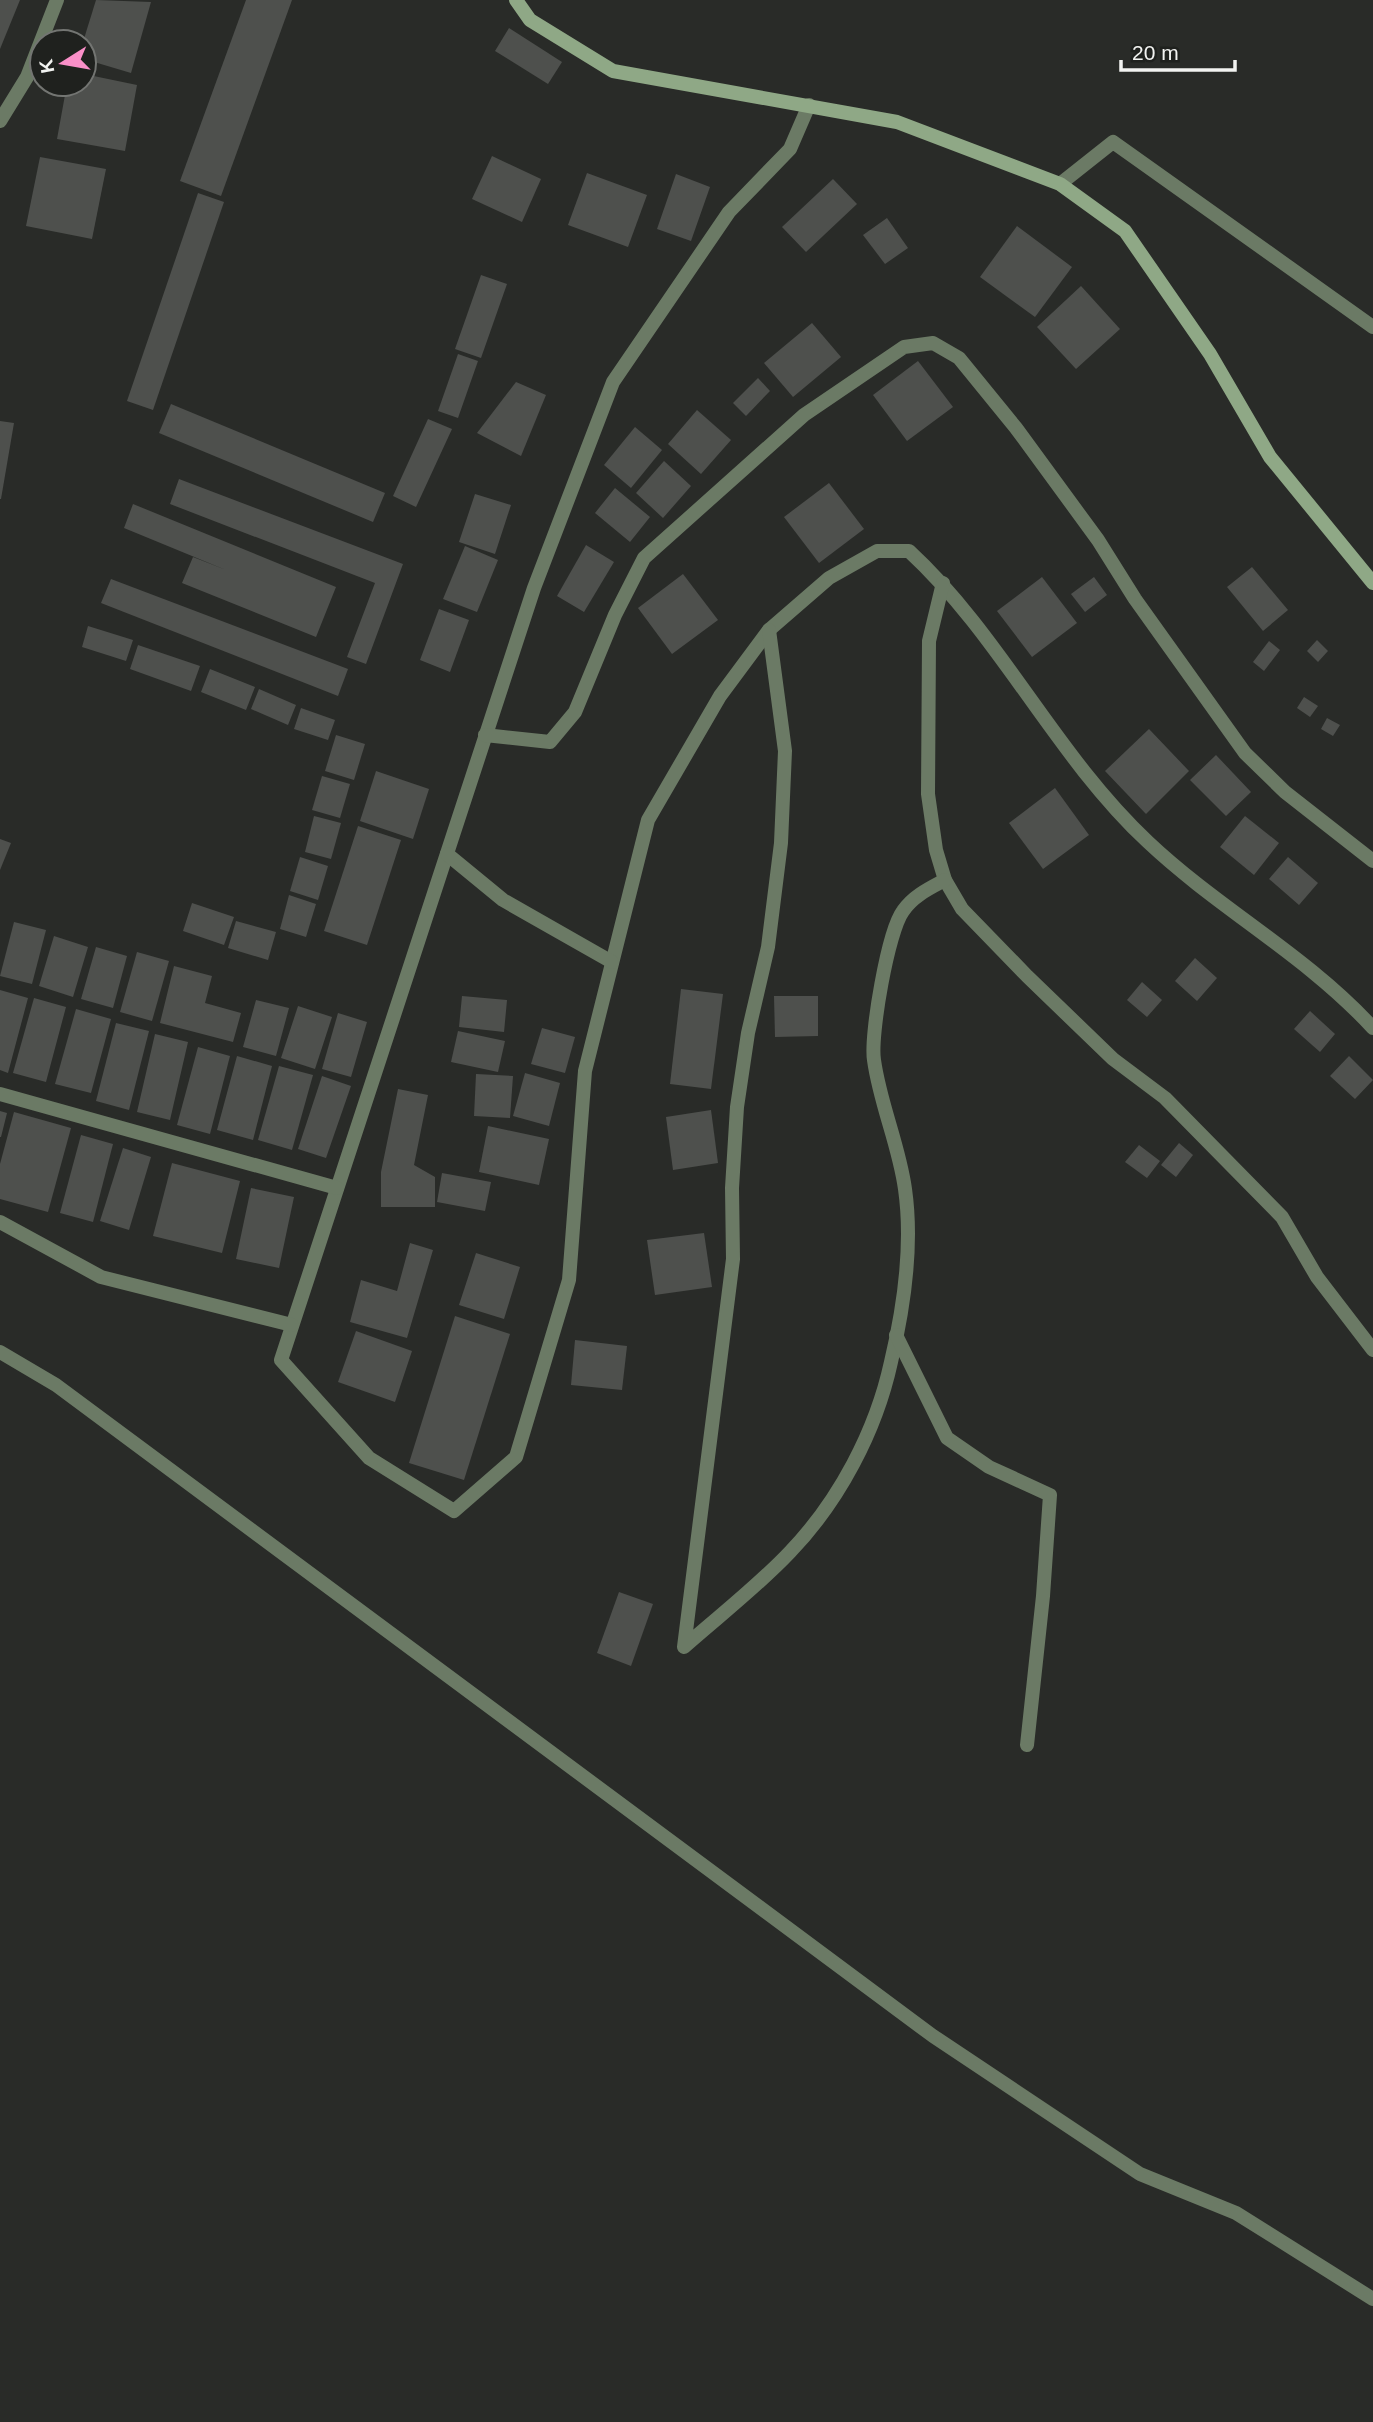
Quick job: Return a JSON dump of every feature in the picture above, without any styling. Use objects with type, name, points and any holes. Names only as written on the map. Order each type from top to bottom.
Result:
[{"type":"main road","points":[[516,0],[530,20],[613,71],[897,121],[1060,184],[1125,231],[1210,354],[1270,457],[1373,583]]},
{"type":"street","points":[[0,121],[27,77],[57,0]]},
{"type":"street","points":[[809,105],[790,149],[729,212],[613,382],[534,587],[281,1360],[369,1458],[454,1511],[516,1457],[569,1280],[585,1071],[648,820],[720,696],[769,631],[829,578],[877,551],[909,551],[943,583],[1084,773],[1148,842],[1317,972],[1373,1028]]},
{"type":"street","points":[[1060,184],[1112,142],[1373,327]]},
{"type":"street","points":[[485,735],[550,742],[575,712],[615,615],[644,558],[804,415],[904,346],[933,343],[959,358],[1016,428],[1098,540],[1135,599],[1245,753],[1284,792],[1373,861]]},
{"type":"street","points":[[943,583],[929,641],[928,794],[936,850],[945,880],[962,909],[1027,976],[1113,1059],[1165,1098],[1282,1217],[1317,1277],[1373,1350]]},
{"type":"street","points":[[769,631],[785,751],[781,843],[768,947],[748,1033],[737,1107],[732,1188],[733,1259],[684,1647],[790,1552],[825,1509],[860,1451],[891,1364],[908,1244],[905,1189],[873,1056],[891,937],[902,911],[924,891],[945,880]]},
{"type":"street","points":[[447,854],[503,900],[612,962]]},
{"type":"street","points":[[0,1094],[337,1188]]},
{"type":"street","points":[[0,1222],[101,1277],[292,1325]]},
{"type":"street","points":[[896,1335],[947,1438],[989,1466],[1050,1495],[1043,1595],[1027,1745]]},
{"type":"street","points":[[0,1352],[67,1393],[933,2036],[1140,2174],[1236,2213],[1373,2300]]},
{"type":"building","points":[[0,0],[20,0],[0,49]]},
{"type":"building","points":[[96,0],[151,2],[131,73],[98,63],[98,28],[87,28]]},
{"type":"building","points":[[246,0],[292,0],[221,196],[180,181]]},
{"type":"building","points":[[509,28],[562,62],[548,84],[495,51]]},
{"type":"building","points":[[98,77],[137,85],[125,151],[57,139],[64,98],[98,98]]},
{"type":"building","points":[[492,156],[541,179],[522,222],[472,199]]},
{"type":"building","points":[[40,157],[106,169],[92,239],[26,226]]},
{"type":"building","points":[[587,173],[647,195],[628,247],[568,225]]},
{"type":"building","points":[[676,174],[710,187],[691,241],[657,229]]},
{"type":"building","points":[[833,179],[857,204],[806,252],[782,227]]},
{"type":"building","points":[[198,193],[224,202],[153,410],[127,401]]},
{"type":"building","points":[[887,218],[908,248],[885,264],[863,235]]},
{"type":"building","points":[[1017,226],[1072,267],[1035,317],[980,277]]},
{"type":"building","points":[[481,275],[507,284],[481,358],[455,349]]},
{"type":"building","points":[[1081,286],[1120,329],[1076,369],[1037,327]]},
{"type":"building","points":[[812,323],[841,357],[793,397],[764,363]]},
{"type":"building","points":[[458,354],[478,361],[458,418],[438,411]]},
{"type":"building","points":[[918,361],[953,407],[907,441],[873,395]]},
{"type":"building","points":[[758,378],[770,391],[746,416],[733,403]]},
{"type":"building","points":[[516,382],[546,395],[521,456],[477,433]]},
{"type":"building","points":[[171,404],[385,493],[373,522],[159,433]]},
{"type":"building","points":[[697,410],[731,440],[701,474],[668,444]]},
{"type":"building","points":[[428,419],[452,429],[416,507],[393,496]]},
{"type":"building","points":[[0,421],[14,423],[1,499],[0,499]]},
{"type":"building","points":[[635,427],[662,450],[631,488],[604,465]]},
{"type":"building","points":[[664,461],[691,486],[663,518],[636,493]]},
{"type":"building","points":[[179,479],[403,564],[366,664],[347,657],[375,583],[170,504]]},
{"type":"building","points":[[829,483],[864,529],[819,563],[784,517]]},
{"type":"building","points":[[615,488],[650,517],[630,542],[595,513]]},
{"type":"building","points":[[475,494],[511,505],[495,554],[459,542]]},
{"type":"building","points":[[133,504],[336,587],[316,637],[182,583],[193,557],[226,570],[124,528]]},
{"type":"building","points":[[586,545],[614,562],[584,612],[557,596]]},
{"type":"building","points":[[465,546],[498,560],[477,612],[443,599]]},
{"type":"building","points":[[1252,567],[1288,610],[1263,631],[1227,587]]},
{"type":"building","points":[[683,574],[718,620],[672,654],[638,608]]},
{"type":"building","points":[[1042,577],[1077,623],[1032,657],[997,611]]},
{"type":"building","points":[[1094,577],[1107,595],[1085,612],[1071,594]]},
{"type":"building","points":[[111,579],[348,669],[338,696],[101,603]]},
{"type":"building","points":[[439,609],[469,620],[450,672],[420,660]]},
{"type":"building","points":[[88,626],[133,640],[126,661],[82,647]]},
{"type":"building","points":[[1317,640],[1328,651],[1318,662],[1307,651]]},
{"type":"building","points":[[1269,641],[1280,650],[1264,671],[1253,662]]},
{"type":"building","points":[[138,645],[200,666],[191,691],[130,669]]},
{"type":"building","points":[[210,669],[255,687],[246,710],[201,692]]},
{"type":"building","points":[[259,689],[296,705],[288,725],[251,709]]},
{"type":"building","points":[[1304,697],[1318,706],[1310,717],[1297,708]]},
{"type":"building","points":[[301,708],[335,720],[328,740],[294,729]]},
{"type":"building","points":[[1327,718],[1340,725],[1333,736],[1321,729]]},
{"type":"building","points":[[1149,729],[1189,771],[1146,814],[1105,771]]},
{"type":"building","points":[[336,735],[365,744],[354,780],[325,771]]},
{"type":"building","points":[[1216,755],[1251,792],[1226,816],[1190,780]]},
{"type":"building","points":[[376,771],[429,789],[413,839],[360,821]]},
{"type":"building","points":[[322,776],[350,784],[340,818],[312,810]]},
{"type":"building","points":[[1055,788],[1089,835],[1043,869],[1009,823]]},
{"type":"building","points":[[314,816],[341,823],[331,859],[305,852]]},
{"type":"building","points":[[1245,816],[1279,843],[1254,875],[1220,847]]},
{"type":"building","points":[[358,826],[401,840],[367,945],[324,931]]},
{"type":"building","points":[[0,839],[11,843],[0,870]]},
{"type":"building","points":[[300,857],[328,866],[318,900],[290,891]]},
{"type":"building","points":[[1288,857],[1318,883],[1299,905],[1269,879]]},
{"type":"building","points":[[289,895],[316,904],[306,937],[280,929]]},
{"type":"building","points":[[192,903],[234,917],[224,945],[183,931]]},
{"type":"building","points":[[236,921],[276,932],[268,960],[228,948]]},
{"type":"building","points":[[14,922],[46,930],[32,984],[0,976]]},
{"type":"building","points":[[54,936],[88,947],[73,997],[39,986]]},
{"type":"building","points":[[96,947],[127,956],[113,1008],[81,999]]},
{"type":"building","points":[[137,952],[169,961],[152,1021],[120,1012]]},
{"type":"building","points":[[1195,958],[1217,978],[1197,1001],[1175,981]]},
{"type":"building","points":[[174,966],[212,976],[205,1003],[241,1013],[233,1042],[160,1023]]},
{"type":"building","points":[[1142,982],[1162,1000],[1147,1017],[1127,1000]]},
{"type":"building","points":[[681,989],[723,994],[711,1089],[670,1084]]},
{"type":"building","points":[[0,990],[28,998],[8,1073],[0,1070]]},
{"type":"building","points":[[462,996],[507,1000],[504,1032],[459,1027]]},
{"type":"building","points":[[774,996],[818,996],[818,1036],[775,1037]]},
{"type":"building","points":[[34,998],[66,1007],[46,1082],[13,1073]]},
{"type":"building","points":[[256,1000],[289,1008],[276,1056],[243,1047]]},
{"type":"building","points":[[298,1006],[332,1017],[315,1069],[281,1058]]},
{"type":"building","points":[[76,1009],[111,1019],[91,1093],[55,1084]]},
{"type":"building","points":[[1310,1011],[1335,1034],[1320,1052],[1294,1029]]},
{"type":"building","points":[[338,1013],[367,1022],[351,1077],[322,1069]]},
{"type":"building","points":[[116,1023],[149,1031],[129,1110],[96,1101]]},
{"type":"building","points":[[542,1028],[575,1037],[565,1073],[531,1064]]},
{"type":"building","points":[[458,1031],[505,1041],[498,1072],[451,1062]]},
{"type":"building","points":[[155,1034],[188,1042],[170,1120],[137,1112]]},
{"type":"building","points":[[198,1047],[230,1056],[210,1134],[177,1125]]},
{"type":"building","points":[[237,1056],[272,1066],[253,1140],[217,1130]]},
{"type":"building","points":[[1349,1056],[1373,1080],[1355,1099],[1330,1076]]},
{"type":"building","points":[[279,1066],[313,1075],[292,1150],[258,1140]]},
{"type":"building","points":[[525,1073],[560,1083],[549,1126],[513,1116]]},
{"type":"building","points":[[476,1074],[513,1076],[510,1118],[474,1116]]},
{"type":"building","points":[[322,1076],[351,1086],[326,1158],[298,1149]]},
{"type":"building","points":[[398,1089],[428,1095],[414,1165],[435,1177],[435,1207],[381,1207],[381,1172]]},
{"type":"building","points":[[711,1110],[718,1163],[673,1170],[666,1117]]},
{"type":"building","points":[[0,1111],[7,1113],[1,1137],[0,1137]]},
{"type":"building","points":[[14,1112],[71,1128],[48,1212],[0,1199],[0,1164]]},
{"type":"building","points":[[488,1126],[549,1139],[539,1185],[479,1172]]},
{"type":"building","points":[[81,1135],[113,1144],[93,1222],[60,1213]]},
{"type":"building","points":[[1179,1143],[1193,1155],[1176,1177],[1161,1165]]},
{"type":"building","points":[[1139,1145],[1160,1161],[1147,1178],[1125,1162]]},
{"type":"building","points":[[123,1148],[151,1157],[129,1230],[100,1221]]},
{"type":"building","points":[[172,1163],[240,1181],[222,1253],[153,1236]]},
{"type":"building","points":[[442,1173],[491,1182],[485,1211],[437,1202]]},
{"type":"building","points":[[251,1188],[294,1197],[279,1268],[236,1259]]},
{"type":"building","points":[[704,1233],[712,1287],[655,1295],[647,1240]]},
{"type":"building","points":[[410,1243],[433,1250],[407,1338],[350,1322],[361,1280],[397,1291]]},
{"type":"building","points":[[476,1253],[520,1267],[504,1319],[459,1305]]},
{"type":"building","points":[[455,1316],[510,1334],[464,1480],[409,1463]]},
{"type":"building","points":[[356,1331],[412,1351],[395,1402],[338,1382]]},
{"type":"building","points":[[575,1340],[627,1346],[622,1390],[571,1385]]},
{"type":"building","points":[[619,1592],[653,1604],[631,1666],[597,1653]]}]
